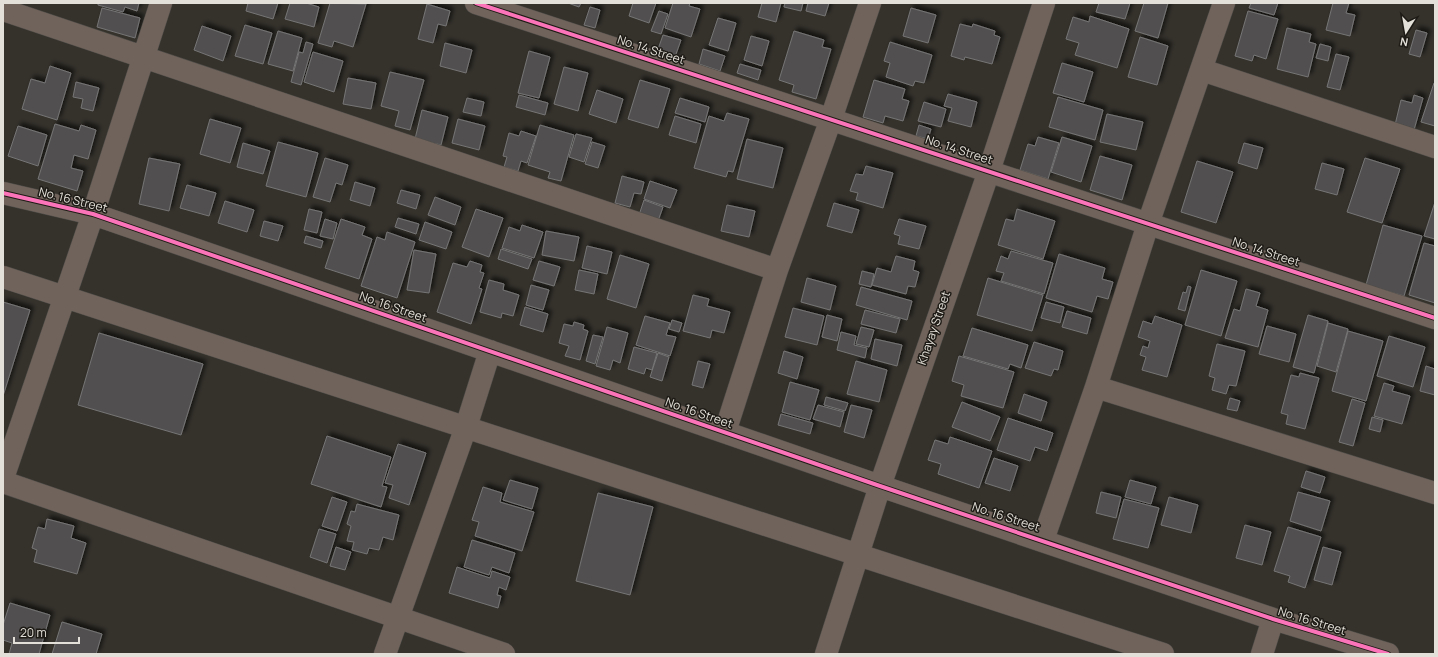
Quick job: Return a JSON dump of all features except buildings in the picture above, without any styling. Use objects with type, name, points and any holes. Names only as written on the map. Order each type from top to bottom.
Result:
[{"type":"street","points":[[3,478],[93,214],[161,3]]},
{"type":"street","name":"No. 14 Street","points":[[476,3],[1435,318]]},
{"type":"street","points":[[725,432],[777,270],[831,119],[870,3]]},
{"type":"street","name":"Khayay Street","points":[[826,654],[880,486],[989,171],[1044,3]]},
{"type":"street","points":[[1043,540],[1096,387],[1148,224],[1224,3]]},
{"type":"street","points":[[3,10],[777,270]]},
{"type":"street","points":[[1202,70],[1435,147]]},
{"type":"street","name":"No. 16 Street","points":[[3,193],[93,214],[880,486],[1273,619],[1388,654]]},
{"type":"street","points":[[3,277],[1163,654]]},
{"type":"street","points":[[385,654],[466,427],[490,351]]},
{"type":"street","points":[[1096,387],[1435,493]]},
{"type":"street","points":[[3,482],[504,654]]},
{"type":"street","points":[[1262,654],[1273,619]]},
{"type":"cycle path","points":[[476,3],[1435,318]]},
{"type":"cycle path","points":[[3,193],[93,214],[880,486],[1273,619],[1388,654]]}]
